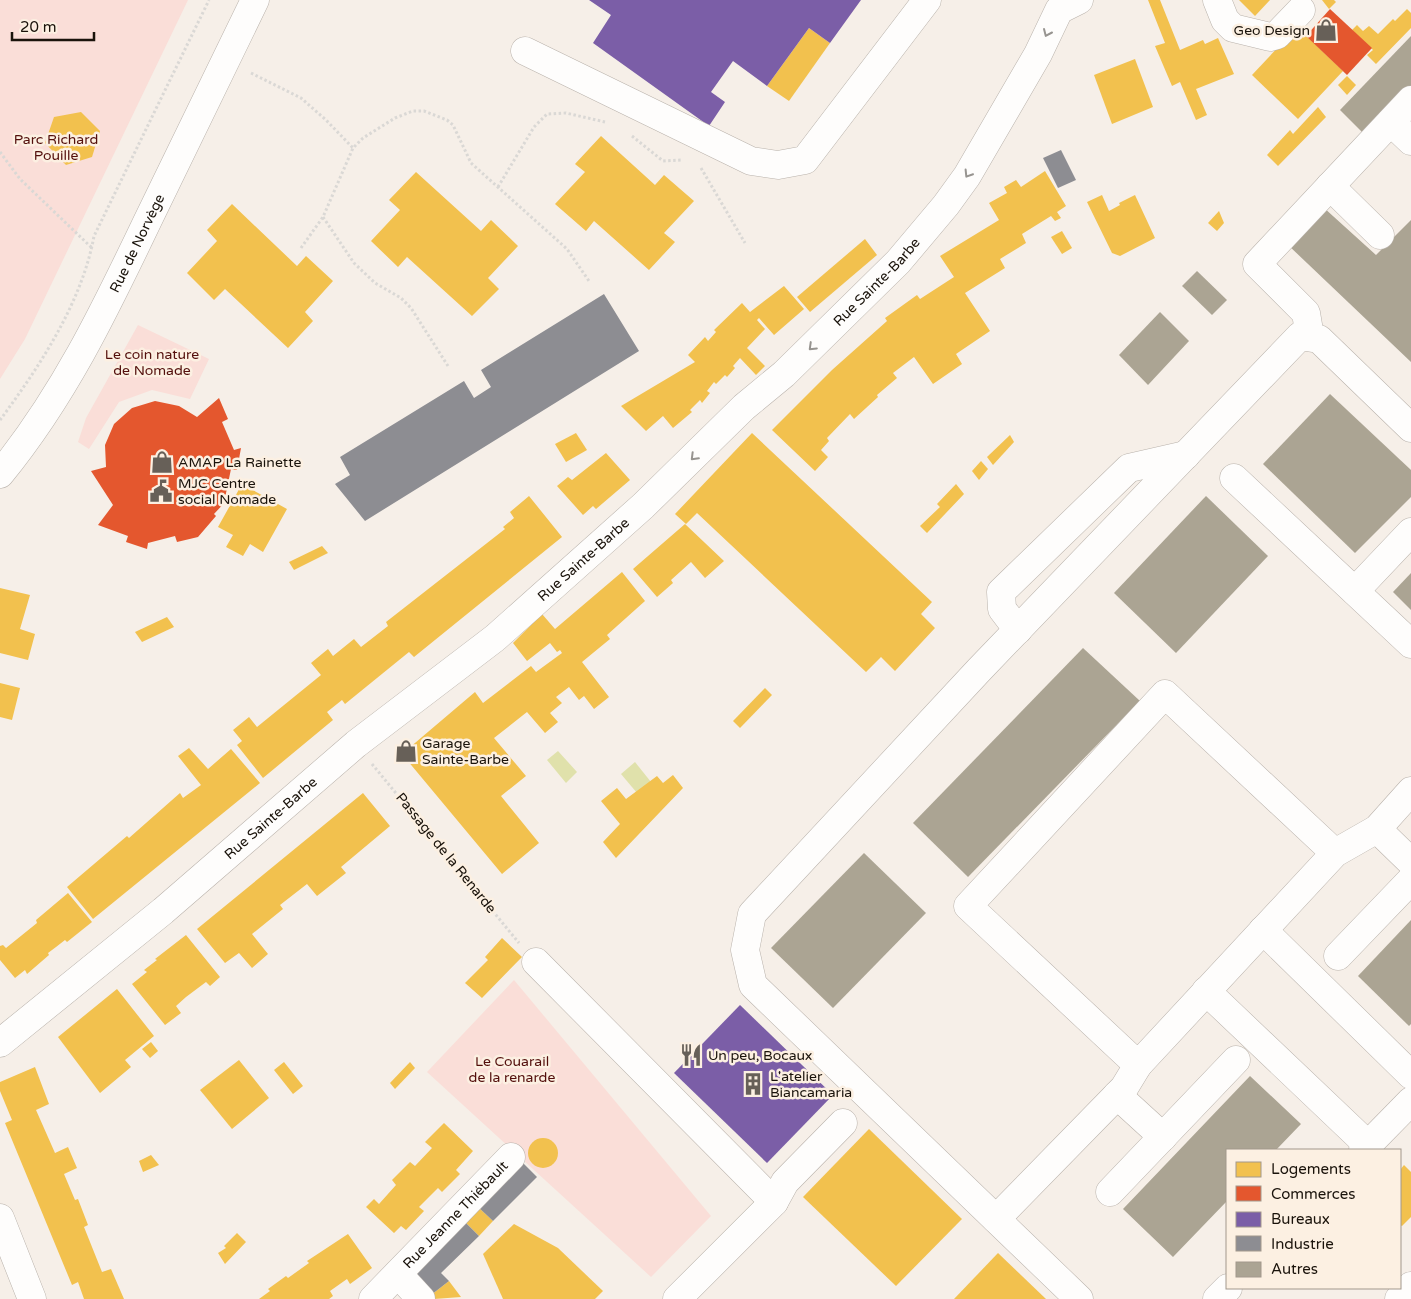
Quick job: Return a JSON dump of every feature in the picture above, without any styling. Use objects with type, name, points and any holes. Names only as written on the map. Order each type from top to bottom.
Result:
[{"type":"street","name":"Rue de Norvège","points":[[0,474],[26,442],[52,404],[88,344],[255,0]]},
{"type":"street","points":[[525,51],[752,161],[778,165],[805,160],[927,0]]},
{"type":"street","name":"Rue Sainte-Barbe","points":[[0,1043],[163,911],[356,744],[495,638],[643,506],[744,407],[784,374],[898,262],[946,206],[967,176],[1038,54],[1059,10],[1080,0]]},
{"type":"street","points":[[1217,0],[1224,20],[1233,28],[1244,33],[1270,37],[1277,35],[1301,10]]},
{"type":"street","points":[[1310,337],[1306,313],[1257,264],[1411,100]]},
{"type":"street","points":[[1390,122],[1411,141]]},
{"type":"street","points":[[1330,186],[1380,235]]},
{"type":"street","points":[[1079,1299],[753,985],[745,950],[752,914],[1018,630],[1300,336],[1319,339],[1411,428]]},
{"type":"street","points":[[1018,630],[1002,610],[1001,592],[1129,468],[1186,455]]},
{"type":"street","points":[[1234,478],[1411,644]]},
{"type":"street","points":[[1355,591],[1411,532]]},
{"type":"street","points":[[1138,1065],[968,906],[1151,708],[1165,694],[1335,853]]},
{"type":"street","points":[[996,1219],[1117,1095],[1138,1065],[1335,853],[1377,829],[1411,792]]},
{"type":"street","points":[[1377,829],[1411,862]]},
{"type":"street","points":[[1338,956],[1411,880]]},
{"type":"street","points":[[1263,930],[1411,1075]]},
{"type":"street","points":[[536,962],[774,1202]]},
{"type":"street","points":[[1206,991],[1365,1148],[1406,1116]]},
{"type":"street","points":[[1110,1192],[1236,1060]]},
{"type":"street","points":[[1117,1095],[1163,1137]]},
{"type":"street","points":[[677,1299],[774,1202],[785,1182],[843,1123]]},
{"type":"street","name":"Rue Jeanne Thiébault","points":[[373,1299],[511,1157]]},
{"type":"street","points":[[0,1218],[32,1299]]},
{"type":"street","name":"Rue Jeanne Thiébault","points":[[398,1274],[421,1299]]},
{"type":"street","points":[[1399,1299],[1411,1286]]},
{"type":"street","points":[[1217,1299],[1227,1289]]},
{"type":"path","points":[[0,420],[24,388],[61,324],[90,261],[94,236],[209,0]]},
{"type":"path","points":[[225,61],[301,98],[353,148]]},
{"type":"path","points":[[301,248],[323,217],[353,148],[362,138],[395,118],[413,111],[424,111],[447,120],[453,125],[471,163],[567,250],[589,280]]},
{"type":"path","points":[[498,187],[534,127],[547,114],[566,113],[612,124]]},
{"type":"path","points":[[627,131],[663,161],[686,160]]},
{"type":"path","points":[[0,152],[20,179],[92,248]]},
{"type":"path","points":[[695,164],[706,176],[717,198],[745,243]]},
{"type":"path","points":[[323,217],[354,263],[375,283],[401,298],[412,308],[448,366]]},
{"type":"path","name":"Passage de la Renarde","points":[[356,744],[536,962]]},
{"type":"green space","name":"Parc Richard Pouille","points":[[0,0],[188,0],[25,339],[0,379]]},
{"type":"green space","name":"Le coin nature de Nomade","points":[[138,325],[209,359],[190,399],[152,390],[119,402],[89,449],[78,442],[86,418]]},
{"type":"green space","name":"Le Couarail de la renarde","points":[[514,980],[711,1216],[651,1277],[427,1072]]},
{"type":"shaded area","points":[[558,751],[577,772],[566,783],[547,760]]},
{"type":"shaded area","points":[[635,762],[651,782],[637,793],[621,774]]},
{"type":"building: Logements","points":[[1148,0],[1160,0],[1180,50],[1203,40],[1205,44],[1218,38],[1234,74],[1196,89],[1207,115],[1196,120],[1180,82],[1172,86],[1155,46],[1165,43]]},
{"type":"building: Logements","points":[[1239,0],[1270,0],[1255,16]]},
{"type":"building: Logements","points":[[1322,0],[1334,0],[1336,2],[1329,9]]},
{"type":"building: Logements","points":[[1407,9],[1411,13],[1411,28],[1376,64],[1367,55],[1373,50],[1352,30],[1357,25],[1363,31],[1369,26],[1378,34],[1393,19],[1395,21]]},
{"type":"building: Logements","points":[[1297,27],[1343,71],[1298,119],[1252,75]]},
{"type":"building: Logements","points":[[809,28],[830,43],[789,101],[767,86]]},
{"type":"building: Logements","points":[[1135,59],[1153,107],[1112,124],[1094,75]]},
{"type":"building: Logements","points":[[1347,76],[1356,85],[1347,95],[1338,85]]},
{"type":"building: Logements","points":[[1318,107],[1326,117],[1278,166],[1267,155],[1290,130],[1293,134]]},
{"type":"building: Logements","points":[[81,112],[100,131],[92,157],[66,165],[45,143],[54,117]]},
{"type":"building: Logements","points":[[601,136],[655,185],[664,175],[694,201],[664,233],[675,242],[649,270],[594,221],[586,231],[555,204],[585,172],[575,164]]},
{"type":"building: Logements","points":[[1045,171],[1066,206],[1057,212],[1061,218],[1055,221],[1051,216],[1022,234],[1026,243],[1000,259],[1005,268],[965,293],[990,331],[956,354],[962,364],[933,384],[914,357],[893,373],[897,378],[877,395],[878,397],[854,419],[850,414],[827,438],[829,441],[821,450],[828,457],[815,471],[772,430],[832,370],[887,321],[885,318],[917,295],[920,299],[954,277],[940,256],[999,220],[989,203],[1007,193],[1004,187],[1016,180],[1021,187]]},
{"type":"building: Logements","points":[[416,172],[481,231],[491,220],[518,246],[488,278],[499,289],[472,316],[407,257],[398,267],[371,241],[400,210],[389,200]]},
{"type":"building: Logements","points":[[1102,195],[1109,211],[1120,205],[1119,203],[1135,195],[1155,238],[1120,256],[1112,253],[1087,202]]},
{"type":"building: Logements","points":[[232,204],[297,266],[306,256],[333,281],[305,312],[313,321],[288,348],[225,289],[214,300],[187,273],[217,241],[207,230]]},
{"type":"building: Logements","points":[[1219,211],[1224,223],[1217,231],[1208,223]]},
{"type":"building: Logements","points":[[1062,231],[1072,248],[1062,254],[1051,237]]},
{"type":"building: Logements","points":[[865,239],[877,255],[810,312],[797,297]]},
{"type":"building: Logements","points":[[784,286],[804,309],[774,335],[759,318],[757,320],[765,329],[747,348],[765,366],[756,375],[740,358],[733,366],[735,368],[727,377],[725,375],[716,384],[714,382],[707,391],[710,393],[702,403],[700,400],[690,410],[692,412],[673,428],[663,416],[646,431],[621,406],[695,362],[688,355],[705,337],[708,341],[716,332],[714,330],[742,303],[750,312]]},
{"type":"building: Logements","points":[[576,433],[587,450],[566,462],[555,444]]},
{"type":"building: Logements","points":[[752,433],[932,602],[921,614],[935,628],[895,671],[881,657],[866,672],[697,513],[686,524],[675,514]]},
{"type":"building: Logements","points":[[1010,435],[1014,442],[993,465],[987,457]]},
{"type":"building: Logements","points":[[606,453],[630,480],[596,509],[593,506],[583,515],[557,486],[568,477],[572,480]]},
{"type":"building: Logements","points":[[981,461],[988,469],[979,480],[972,471]]},
{"type":"building: Logements","points":[[242,484],[287,509],[263,552],[250,544],[243,556],[226,547],[233,535],[218,527]]},
{"type":"building: Logements","points":[[956,484],[964,494],[927,533],[920,526],[940,507],[937,504]]},
{"type":"building: Logements","points":[[529,496],[562,537],[414,657],[409,652],[345,704],[342,700],[327,712],[333,720],[263,778],[237,745],[242,741],[233,730],[249,717],[257,727],[321,675],[311,663],[328,649],[333,656],[354,639],[361,647],[388,626],[386,622],[505,529],[503,527],[514,518],[510,512]]},
{"type":"building: Logements","points":[[685,524],[724,561],[705,578],[691,562],[671,580],[673,583],[657,597],[633,569]]},
{"type":"building: Logements","points":[[322,546],[328,553],[294,570],[289,562]]},
{"type":"building: Logements","points":[[622,572],[645,601],[607,635],[610,639],[582,662],[609,697],[594,709],[584,696],[579,700],[569,687],[556,697],[562,703],[550,713],[558,722],[545,733],[527,712],[494,738],[526,776],[501,796],[539,843],[502,874],[402,754],[475,692],[483,703],[531,666],[536,672],[562,653],[560,650],[557,652],[550,643],[527,661],[513,643],[542,614],[555,629]]},
{"type":"building: Logements","points":[[0,588],[30,595],[20,629],[35,634],[28,660],[0,653]]},
{"type":"building: Logements","points":[[167,617],[174,627],[142,642],[135,632]]},
{"type":"building: Logements","points":[[0,683],[20,688],[12,720],[0,717]]},
{"type":"building: Logements","points":[[765,688],[772,695],[740,728],[733,721]]},
{"type":"building: Logements","points":[[189,748],[208,769],[231,749],[260,783],[93,919],[67,887],[127,836],[129,838],[180,793],[183,798],[201,785],[178,756]]},
{"type":"building: Logements","points":[[673,775],[683,788],[616,858],[603,842],[620,824],[601,801],[617,788],[626,799],[657,776],[663,783]]},
{"type":"building: Logements","points":[[363,793],[390,826],[341,867],[346,873],[317,896],[307,884],[280,905],[283,909],[252,934],[268,954],[252,968],[239,953],[225,963],[197,929]]},
{"type":"building: Logements","points":[[68,893],[92,922],[67,942],[65,940],[48,953],[49,955],[27,974],[25,970],[15,978],[0,960],[0,946],[3,945],[6,948],[37,923],[36,920]]},
{"type":"building: Logements","points":[[186,935],[220,977],[210,986],[206,982],[186,997],[176,1006],[181,1013],[165,1025],[132,984],[147,972],[144,970],[157,960],[155,959]]},
{"type":"building: Logements","points":[[502,938],[522,957],[482,998],[465,983],[488,960],[485,957]]},
{"type":"building: Logements","points":[[117,989],[154,1036],[125,1060],[131,1067],[100,1093],[58,1037]]},
{"type":"building: Logements","points":[[151,1042],[158,1051],[150,1058],[142,1049]]},
{"type":"building: Logements","points":[[239,1060],[269,1098],[232,1129],[200,1090]]},
{"type":"building: Logements","points":[[284,1062],[303,1086],[293,1094],[274,1070]]},
{"type":"building: Logements","points":[[410,1062],[415,1068],[395,1089],[390,1083]]},
{"type":"building: Logements","points":[[35,1067],[49,1104],[36,1110],[55,1153],[68,1147],[77,1168],[64,1174],[75,1200],[78,1199],[88,1225],[84,1227],[102,1272],[111,1269],[124,1299],[84,1299],[78,1282],[72,1285],[5,1123],[12,1120],[0,1091],[0,1082]]},
{"type":"building: Logements","points":[[444,1123],[473,1151],[456,1170],[460,1174],[442,1192],[438,1188],[419,1207],[424,1211],[406,1230],[401,1226],[394,1233],[366,1207],[374,1199],[379,1204],[396,1185],[392,1180],[410,1162],[415,1166],[432,1148],[425,1142]]},
{"type":"building: Logements","points":[[869,1129],[962,1219],[896,1286],[803,1197]]},
{"type":"building: Logements","points":[[543,1138],[554,1142],[558,1153],[554,1164],[543,1168],[532,1164],[528,1153],[532,1142]]},
{"type":"building: Logements","points":[[151,1155],[159,1165],[143,1172],[139,1161]]},
{"type":"building: Logements","points":[[1404,1165],[1411,1172],[1411,1217],[1402,1226],[1401,1226],[1401,1169]]},
{"type":"building: Logements","points":[[477,1206],[493,1221],[479,1236],[463,1220]]},
{"type":"building: Logements","points":[[514,1224],[558,1248],[603,1291],[595,1299],[503,1299],[483,1254]]},
{"type":"building: Logements","points":[[237,1233],[246,1242],[225,1264],[218,1253],[226,1248],[224,1246]]},
{"type":"building: Logements","points":[[348,1234],[372,1268],[350,1284],[347,1279],[330,1291],[333,1296],[329,1299],[259,1299],[270,1291],[268,1289],[286,1276],[288,1278],[309,1263],[307,1261]]},
{"type":"building: Logements","points":[[998,1253],[1046,1299],[954,1299]]},
{"type":"building: Logements","points":[[449,1281],[461,1297],[434,1299],[431,1295]]},
{"type":"building: Commerces","points":[[1330,9],[1372,48],[1347,75],[1306,36]]},
{"type":"building: Commerces","points":[[219,398],[228,419],[222,422],[234,450],[241,448],[237,470],[231,469],[225,498],[228,499],[214,514],[216,516],[198,537],[177,542],[175,536],[148,543],[147,549],[126,542],[128,536],[98,525],[113,505],[91,471],[106,467],[105,445],[114,424],[132,408],[155,401],[179,406],[197,417]]},
{"type":"building: Bureaux","points":[[589,0],[861,0],[830,43],[809,28],[767,86],[733,61],[711,92],[725,102],[709,126],[593,43],[611,15]]},
{"type":"building: Bureaux","name":"L'atelier Biancamaria","points":[[740,1005],[833,1095],[767,1163],[674,1073]]},
{"type":"building: Industrie","points":[[1061,150],[1076,180],[1058,188],[1043,158]]},
{"type":"building: Industrie","points":[[604,294],[639,351],[365,521],[335,484],[350,475],[340,457],[464,381],[474,398],[491,387],[481,370]]},
{"type":"building: Industrie","points":[[521,1161],[537,1177],[493,1221],[477,1206]]},
{"type":"building: Industrie","points":[[463,1220],[479,1236],[441,1273],[449,1281],[431,1295],[413,1272]]},
{"type":"building: Autres","points":[[1411,36],[1411,87],[1365,135],[1340,110]]},
{"type":"building: Autres","points":[[1323,207],[1376,255],[1411,220],[1411,362],[1287,244]]},
{"type":"building: Autres","points":[[1197,271],[1227,300],[1212,315],[1182,286]]},
{"type":"building: Autres","points":[[1160,312],[1189,341],[1148,385],[1119,355]]},
{"type":"building: Autres","points":[[1330,394],[1411,470],[1411,497],[1355,553],[1263,464]]},
{"type":"building: Autres","points":[[1206,496],[1268,556],[1176,653],[1114,593]]},
{"type":"building: Autres","points":[[1411,573],[1411,610],[1393,592]]},
{"type":"building: Autres","points":[[1083,648],[1140,701],[968,877],[913,823]]},
{"type":"building: Autres","points":[[864,853],[926,913],[833,1008],[771,948]]},
{"type":"building: Autres","points":[[1411,920],[1411,1024],[1409,1026],[1358,976]]},
{"type":"building: Autres","points":[[1250,1076],[1301,1124],[1277,1149],[1226,1149],[1226,1202],[1173,1257],[1123,1209]]},
{"type":"place","name":"Geo Design","points":[[1326,30]]},
{"type":"place","name":"AMAP La Rainette","points":[[162,462]]},
{"type":"place","name":"MJC Centre social Nomade","points":[[161,491]]},
{"type":"place","name":"Garage Sainte-Barbe","points":[[406,751]]},
{"type":"place","name":"Un peu, Bocaux","points":[[691,1055]]},
{"type":"place","name":"L'atelier Biancamaria","points":[[753,1084]]}]
